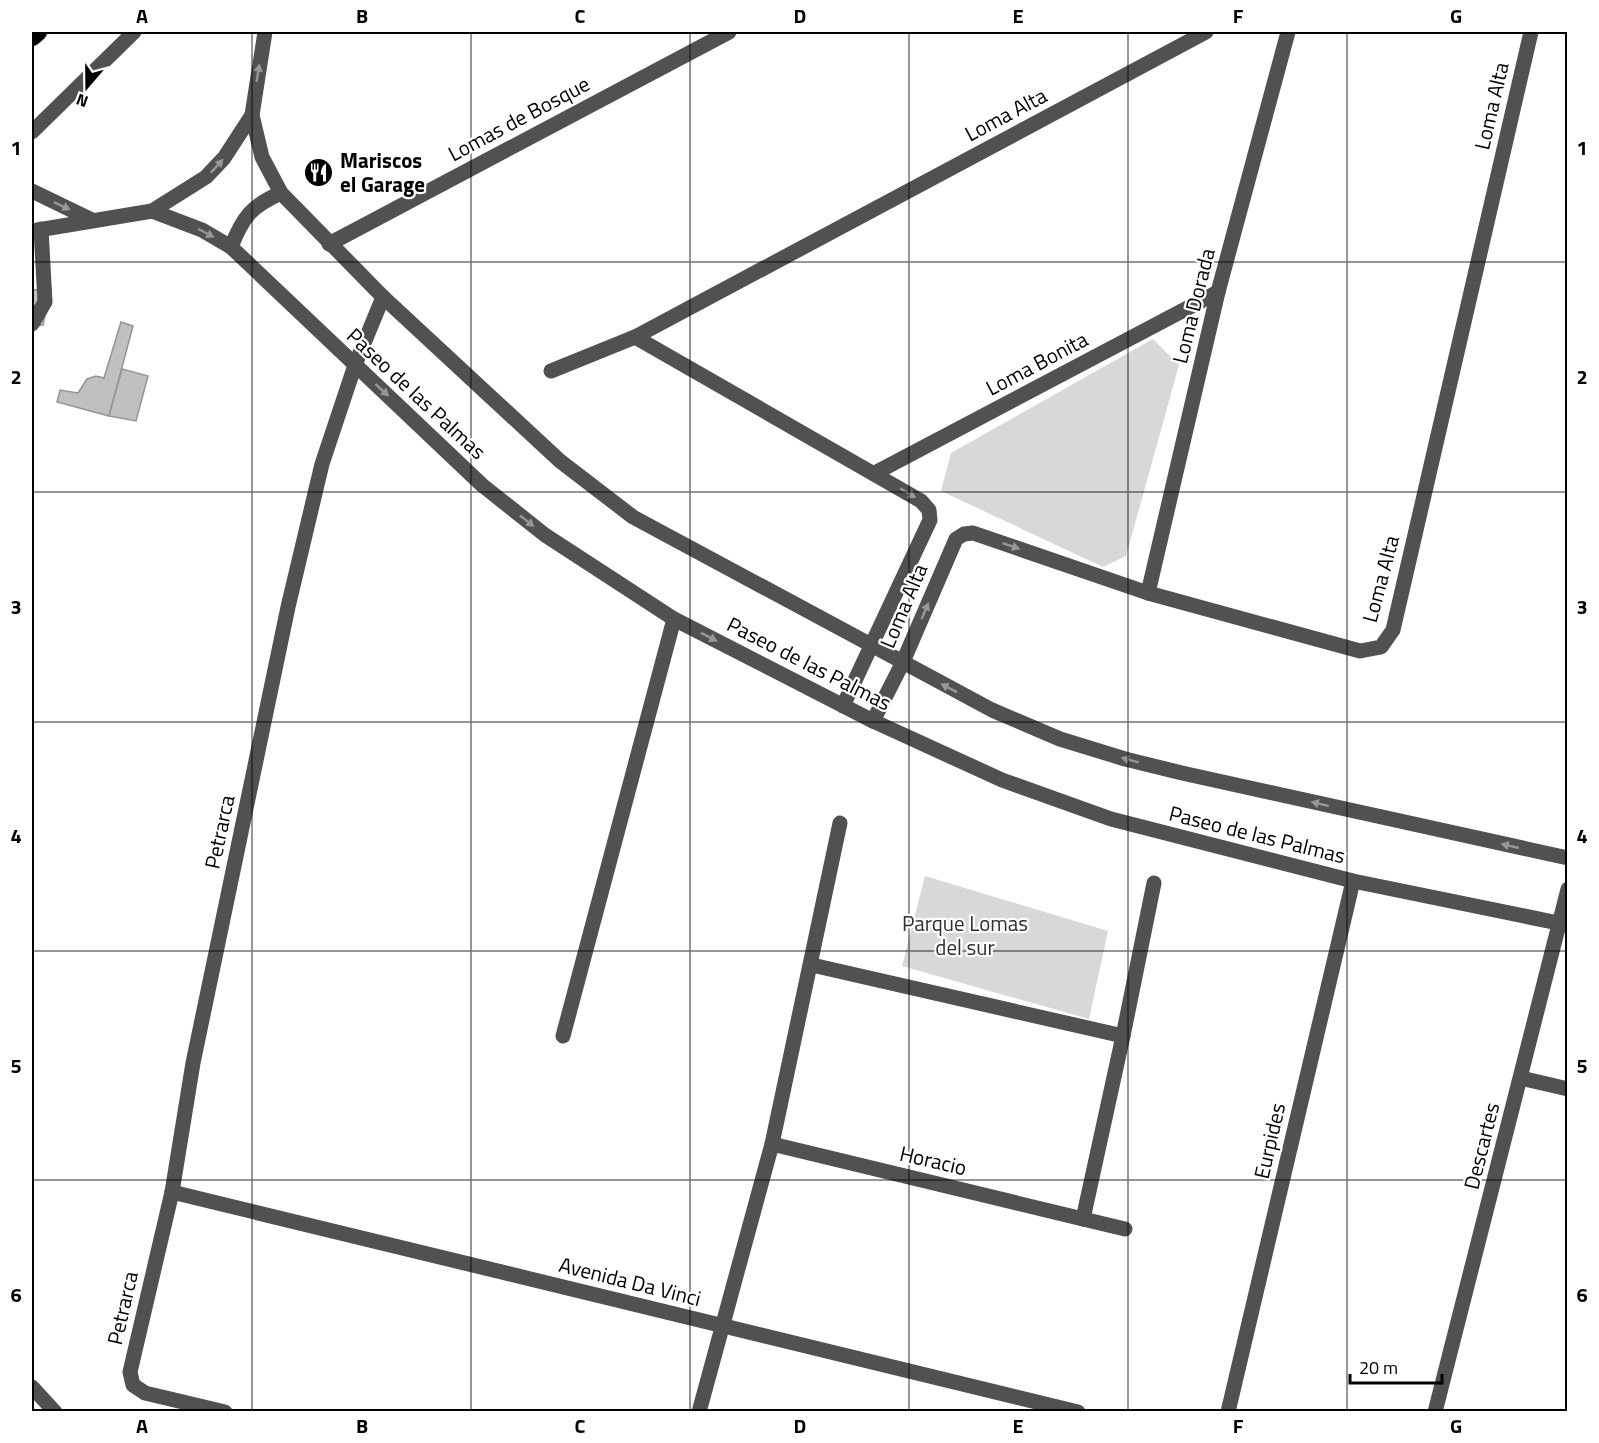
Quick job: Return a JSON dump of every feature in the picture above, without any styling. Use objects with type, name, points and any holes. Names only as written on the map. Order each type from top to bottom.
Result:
[{"type":"highway","points":[[32,38],[38,32]]},
{"type":"street","points":[[32,132],[134,32]]},
{"type":"street","name":"Paseo de las Palmas","points":[[265,32],[252,116],[262,157],[281,193],[383,297],[552,454],[633,517],[902,664],[1060,739],[1125,759],[1568,858]]},
{"type":"street","name":"Lomas de Bosque","points":[[329,244],[729,32]]},
{"type":"street","name":"Loma Alta","points":[[551,371],[635,337],[1206,32]]},
{"type":"street","name":"Loma Dorada","points":[[1148,593],[1218,292],[1288,32]]},
{"type":"street","name":"Loma Alta","points":[[873,721],[902,664],[956,539],[964,534],[973,533],[1148,593],[1360,651],[1381,646],[1393,630],[1531,32]]},
{"type":"street","name":"Paseo de las Palmas","points":[[36,230],[152,211],[206,177],[224,158],[252,116]]},
{"type":"street","points":[[32,191],[92,220]]},
{"type":"street","points":[[231,247],[245,216],[266,200],[281,193]]},
{"type":"street","name":"Paseo de las Palmas","points":[[152,211],[201,230],[231,247],[482,485],[545,535],[674,619],[843,706],[1002,780],[1063,804],[1157,832],[1353,880],[1564,925]]},
{"type":"street","points":[[32,324],[45,302],[36,230]]},
{"type":"street","name":"Loma Bonita","points":[[875,473],[1218,292]]},
{"type":"street","name":"Petrarca","points":[[225,1412],[145,1393],[133,1385],[130,1372],[172,1192],[193,1063],[288,607],[322,464],[355,365],[383,297]]},
{"type":"street","name":"Loma Alta","points":[[635,337],[875,473],[921,501],[929,510],[930,520],[843,706]]},
{"type":"street","points":[[563,1036],[674,619]]},
{"type":"street","points":[[699,1412],[772,1144],[812,965],[840,823]]},
{"type":"street","name":"Eurpides","points":[[1228,1412],[1353,880]]},
{"type":"street","points":[[1083,1219],[1154,883]]},
{"type":"street","name":"Descartes","points":[[1436,1412],[1521,1078],[1564,925],[1568,890]]},
{"type":"street","points":[[812,965],[1123,1036]]},
{"type":"street","points":[[1521,1078],[1568,1089]]},
{"type":"street","name":"Horacio","points":[[772,1144],[1125,1229]]},
{"type":"street","name":"Avenida Da Vinci","points":[[172,1192],[1078,1412]]},
{"type":"street","points":[[32,1387],[55,1412]]},
{"type":"green space","points":[[1153,339],[1179,365],[1126,556],[1103,567],[941,491],[951,453]]},
{"type":"green space","name":"Parque Lomas del sur","points":[[925,876],[1108,931],[1089,1019],[902,966]]},
{"type":"building","points":[[51,289],[43,325],[32,326],[32,290]]},
{"type":"building","points":[[121,322],[133,326],[109,416],[57,402],[60,390],[78,393],[87,379],[96,376],[104,378]]},
{"type":"building","points":[[122,369],[148,376],[136,421],[109,416]]},
{"type":"place","name":"Mariscos el Garage","points":[[319,173]]}]
